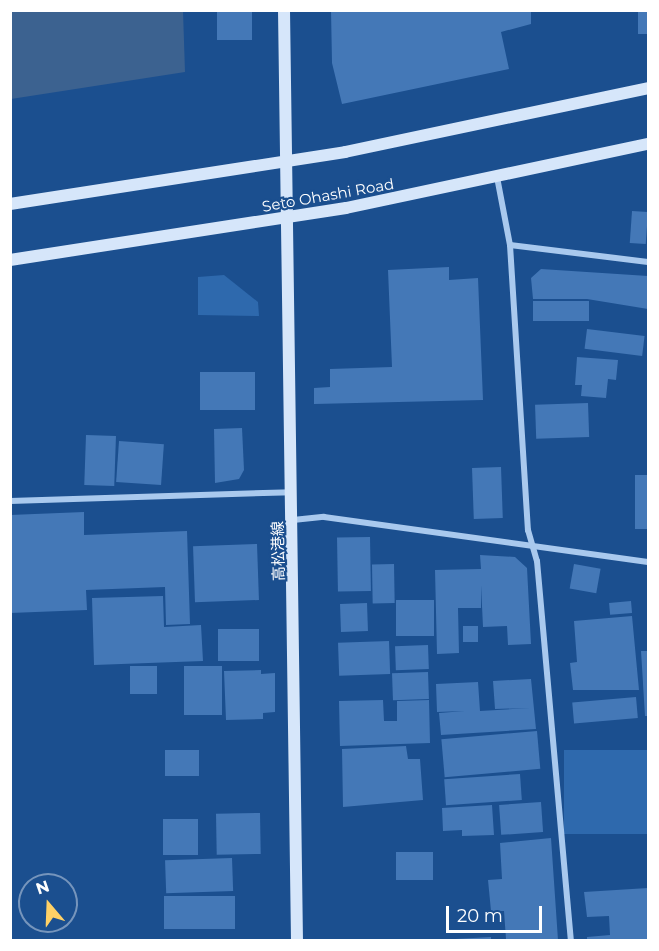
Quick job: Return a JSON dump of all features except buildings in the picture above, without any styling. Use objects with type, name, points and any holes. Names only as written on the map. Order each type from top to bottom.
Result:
[{"type":"street","name":"高松港線","points":[[284,10],[293,519],[297,940]]},
{"type":"street","points":[[10,204],[286,161],[648,88]]},
{"type":"street","name":"Seto Ohashi Road","points":[[10,260],[288,217],[497,177],[648,144]]},
{"type":"street","points":[[497,177],[510,245],[533,546],[572,940]]},
{"type":"street","points":[[510,245],[648,262]]},
{"type":"street","points":[[10,501],[292,492]]},
{"type":"street","points":[[293,519],[324,517],[648,562]]},
{"type":"shaded area","points":[[11,10],[183,11],[185,72],[11,99]]},
{"type":"shaded area","points":[[224,275],[258,302],[259,316],[198,315],[198,277]]},
{"type":"shaded area","points":[[564,750],[648,750],[648,834],[564,834]]}]
